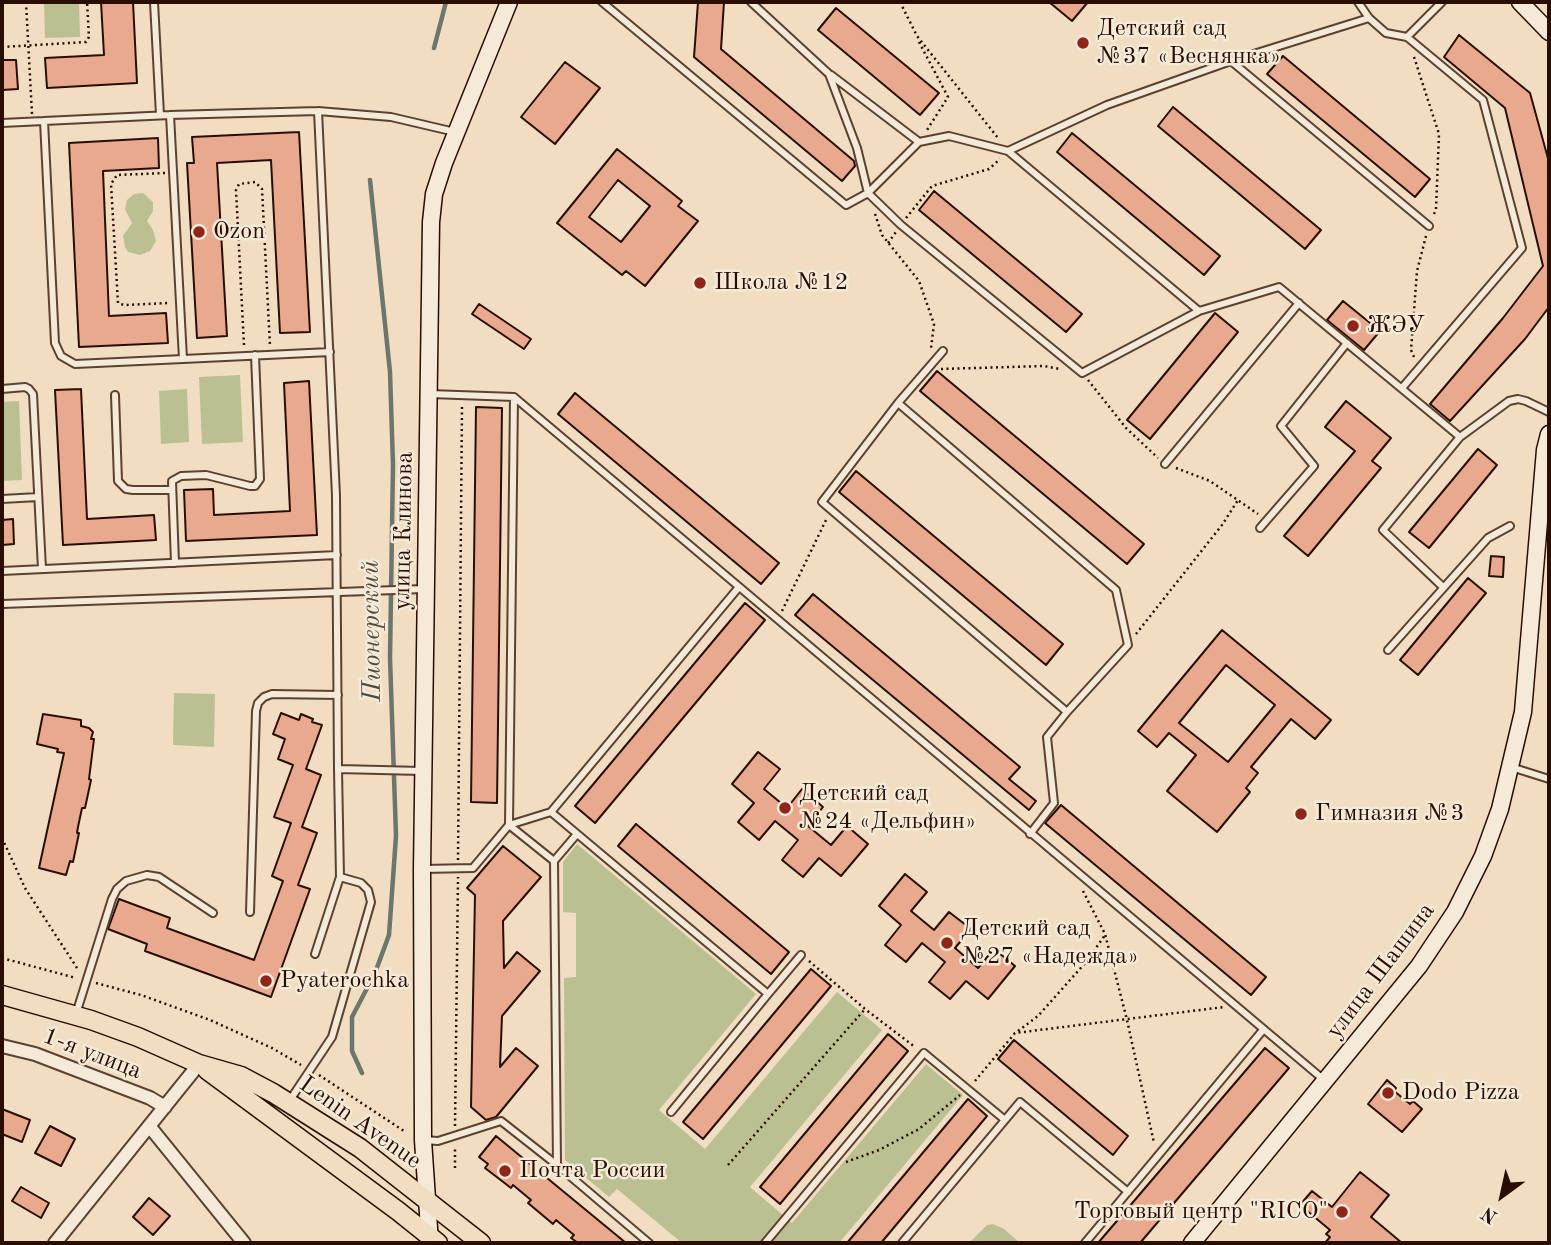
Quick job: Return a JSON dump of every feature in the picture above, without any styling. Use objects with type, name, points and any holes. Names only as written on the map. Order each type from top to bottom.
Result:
[{"type":"main road","name":"Lenin Avenue","points":[[2,995],[138,1037],[199,1064],[241,1076],[360,1148],[481,1243]]},
{"type":"main road","name":"Lenin Avenue","points":[[199,1064],[432,1241]]},
{"type":"street","name":"улица Клинова","points":[[432,1241],[423,1140],[422,869],[431,222],[434,194],[509,2]]},
{"type":"street","points":[[1520,2],[1549,32]]},
{"type":"street","name":"улица Шашина","points":[[1192,1243],[1419,966],[1455,912],[1483,856],[1500,809],[1523,712],[1545,450],[1549,434]]},
{"type":"street","name":"1-я улица","points":[[2,1046],[35,1054],[150,1098],[165,1107]]},
{"type":"street","points":[[55,1243],[199,1064]]},
{"type":"street","points":[[150,1127],[244,1243]]},
{"type":"lane","points":[[154,2],[160,115]]},
{"type":"lane","points":[[602,2],[846,205],[868,193],[919,142],[948,135],[1008,151],[1199,311]]},
{"type":"lane","points":[[751,2],[829,74],[919,142]]},
{"type":"lane","points":[[1358,2],[1369,18],[1386,33],[1407,37],[1483,100],[1522,248],[1402,388]]},
{"type":"lane","points":[[1407,37],[1442,2]]},
{"type":"lane","points":[[1008,151],[1107,105],[1231,61],[1369,18]]},
{"type":"lane","points":[[1231,61],[1429,226]]},
{"type":"lane","points":[[829,74],[857,148],[868,193],[901,225],[1082,373],[1199,311],[1279,287],[1460,436]]},
{"type":"lane","points":[[2,123],[318,111],[391,117],[456,132]]},
{"type":"lane","points":[[315,954],[340,877],[337,555],[318,111]]},
{"type":"lane","points":[[170,115],[183,359]]},
{"type":"lane","points":[[44,121],[55,343],[67,362],[75,364],[330,352]]},
{"type":"lane","points":[[1166,464],[1299,303]]},
{"type":"lane","points":[[1260,528],[1314,466],[1282,426],[1347,343]]},
{"type":"lane","points":[[943,351],[898,403],[822,502],[1067,712]]},
{"type":"lane","points":[[175,563],[172,481],[181,476],[206,475],[250,486],[258,483],[261,474],[254,355]]},
{"type":"lane","points":[[2,388],[24,387],[33,394],[42,569]]},
{"type":"lane","points":[[428,394],[514,397],[1325,1082]]},
{"type":"lane","points":[[115,395],[118,481],[126,489],[171,490]]},
{"type":"lane","points":[[509,825],[514,397]]},
{"type":"lane","points":[[1443,587],[1383,530],[1460,436],[1509,401],[1526,401],[1549,412]]},
{"type":"lane","points":[[898,403],[1116,590],[1128,645],[1047,737],[1055,803],[1030,834]]},
{"type":"lane","points":[[2,499],[38,497]]},
{"type":"lane","points":[[1388,650],[1488,538],[1510,526]]},
{"type":"lane","points":[[2,571],[337,555]]},
{"type":"lane","points":[[422,869],[473,868],[509,825],[551,812],[739,587]]},
{"type":"lane","points":[[2,604],[426,589]]},
{"type":"lane","points":[[250,912],[258,703],[272,694],[338,695]]},
{"type":"lane","points":[[1511,767],[1549,779]]},
{"type":"lane","points":[[338,769],[424,771]]},
{"type":"lane","points":[[551,812],[768,994]]},
{"type":"lane","points":[[509,825],[554,861]]},
{"type":"lane","points":[[557,1165],[554,861],[577,834]]},
{"type":"lane","points":[[75,1016],[111,899],[126,881],[147,875],[159,877],[213,913]]},
{"type":"lane","points":[[288,1102],[332,1037],[371,902],[368,890],[361,883],[340,877]]},
{"type":"lane","points":[[671,1112],[801,955]]},
{"type":"lane","points":[[1085,1243],[1263,1030]]},
{"type":"lane","points":[[765,1243],[924,1053],[1005,1120]]},
{"type":"lane","points":[[902,1243],[1020,1102],[1128,1192]]},
{"type":"lane","points":[[423,1140],[438,1141],[501,1121],[649,1243]]},
{"type":"path","points":[[26,2],[33,122]]},
{"type":"path","points":[[2,47],[86,42],[89,37],[87,2]]},
{"type":"path","points":[[900,2],[948,97],[919,142]]},
{"type":"path","points":[[888,243],[932,186],[989,169],[1008,151],[916,36]]},
{"type":"path","points":[[1407,37],[1439,134],[1436,209],[1417,271],[1411,350],[1420,368]]},
{"type":"path","points":[[173,172],[117,175],[111,184],[118,303],[180,302]]},
{"type":"path","points":[[244,356],[236,190],[239,184],[243,183],[259,183],[262,189],[271,354]]},
{"type":"path","points":[[868,193],[882,235],[919,281],[934,324],[928,369],[1044,366],[1082,373],[1126,428],[1166,464],[1210,481],[1267,519]]},
{"type":"path","points":[[455,1168],[462,395]]},
{"type":"path","points":[[1128,645],[1222,525],[1238,500]]},
{"type":"path","points":[[778,620],[831,511]]},
{"type":"path","points":[[2,838],[24,888],[86,981]]},
{"type":"path","points":[[1082,890],[1105,934],[1128,1020],[1157,1157]]},
{"type":"path","points":[[829,1167],[879,1150],[919,1129],[968,1089],[1015,1032],[1038,1016],[1087,961],[1105,934]]},
{"type":"path","points":[[801,955],[865,1010],[924,1053]]},
{"type":"path","points":[[2,958],[141,995],[210,1020],[272,1048],[311,1070],[404,1131]]},
{"type":"path","points":[[1015,1032],[1234,1006]]},
{"type":"path","points":[[728,1165],[865,1010]]},
{"type":"green space","points":[[44,2],[79,2],[80,37],[45,38]]},
{"type":"green space","points":[[143,193],[153,202],[153,211],[147,221],[156,241],[150,251],[140,255],[128,252],[123,236],[132,223],[125,209],[127,200],[134,194]]},
{"type":"green space","points":[[240,375],[243,442],[202,444],[199,377]]},
{"type":"green space","points":[[187,389],[189,442],[161,444],[159,391]]},
{"type":"green space","points":[[19,401],[22,480],[2,481],[2,402]]},
{"type":"green space","points":[[174,693],[215,694],[214,747],[173,745]]},
{"type":"green space","points":[[577,844],[756,994],[659,1110],[705,1149],[837,992],[882,1030],[750,1187],[792,1223],[926,1064],[963,1095],[839,1243],[682,1243],[617,1189],[609,1197],[565,1160],[564,978],[576,977],[576,913],[563,912],[563,862]]},
{"type":"green space","points":[[993,1224],[1004,1229],[1020,1243],[969,1243],[987,1225]]},
{"type":"building","points":[[101,2],[133,2],[137,83],[47,88],[45,58],[104,55]]},
{"type":"building","points":[[698,2],[724,2],[721,49],[854,161],[855,166],[842,181],[694,57]]},
{"type":"building","points":[[1049,2],[1088,2],[1072,21]]},
{"type":"building","points":[[836,8],[939,93],[920,115],[818,30]]},
{"type":"building","points":[[1459,35],[1530,93],[1549,162],[1549,307],[1525,339],[1450,421],[1430,404],[1543,266],[1505,108],[1444,57]]},
{"type":"building","points":[[1283,56],[1430,179],[1415,197],[1267,74]]},
{"type":"building","points":[[2,60],[16,60],[18,89],[2,90]]},
{"type":"building","points":[[565,62],[600,88],[555,144],[521,117]]},
{"type":"building","points":[[1173,107],[1321,230],[1305,249],[1158,126]]},
{"type":"building","points":[[299,132],[310,332],[280,333],[271,160],[217,163],[227,336],[197,338],[187,163],[194,163],[192,137]]},
{"type":"building","points":[[1072,133],[1220,256],[1204,275],[1057,152]]},
{"type":"building","points":[[158,138],[159,168],[103,171],[109,316],[166,313],[168,343],[79,347],[69,143]]},
{"type":"building","points":[[617,149],[682,201],[678,206],[698,221],[645,286],[626,271],[622,275],[557,223]],"holes":[[[618,180],[650,206],[621,242],[589,217]]]},
{"type":"building","points":[[934,191],[1082,314],[1066,332],[919,210]]},
{"type":"building","name":"ЖЭУ","points":[[1343,301],[1380,331],[1364,350],[1327,320]]},
{"type":"building","points":[[479,304],[531,339],[524,349],[472,314]]},
{"type":"building","points":[[1215,313],[1238,332],[1150,439],[1127,420]]},
{"type":"building","points":[[937,371],[1144,544],[1127,564],[920,391]]},
{"type":"building","points":[[309,381],[317,535],[186,541],[184,490],[213,489],[214,515],[290,511],[284,383]]},
{"type":"building","points":[[81,389],[87,519],[154,515],[156,540],[63,545],[55,390]]},
{"type":"building","points":[[575,393],[779,563],[761,584],[558,414]]},
{"type":"building","points":[[1346,401],[1391,438],[1372,461],[1381,468],[1308,556],[1284,536],[1355,451],[1325,427]]},
{"type":"building","points":[[476,407],[502,408],[497,803],[471,802]]},
{"type":"building","points":[[1478,449],[1497,465],[1429,548],[1409,532]]},
{"type":"building","points":[[856,471],[1063,644],[1046,665],[839,492]]},
{"type":"building","points":[[13,519],[14,544],[2,545],[2,520]]},
{"type":"building","points":[[1491,556],[1504,557],[1503,577],[1489,576]]},
{"type":"building","points":[[1468,578],[1486,593],[1418,675],[1400,660]]},
{"type":"building","points":[[813,594],[1020,767],[1009,779],[1036,801],[1029,810],[795,615]]},
{"type":"building","points":[[745,603],[765,620],[595,823],[575,806]]},
{"type":"building","points":[[1222,630],[1331,720],[1315,739],[1291,719],[1251,767],[1258,773],[1246,788],[1250,792],[1217,832],[1167,791],[1196,755],[1169,733],[1157,747],[1138,731]],"holes":[[[1226,665],[1275,705],[1228,762],[1179,723]]]},
{"type":"building","points":[[281,713],[299,720],[301,714],[322,725],[306,769],[321,775],[302,827],[317,833],[298,885],[310,889],[271,997],[145,951],[147,944],[108,929],[119,899],[170,918],[167,928],[254,960],[283,881],[272,876],[291,823],[274,817],[293,765],[278,759],[285,739],[273,734]]},
{"type":"building","points":[[43,714],[81,720],[81,726],[93,732],[91,739],[94,739],[91,780],[85,808],[82,808],[73,862],[70,861],[66,875],[39,868],[64,753],[37,744]]},
{"type":"building","points":[[758,752],[780,769],[764,789],[787,808],[802,789],[823,807],[808,826],[831,845],[847,826],[868,844],[841,876],[819,858],[803,877],[782,860],[798,840],[775,821],[759,840],[738,822],[754,803],[732,784]]},
{"type":"building","points":[[1061,805],[1266,977],[1251,995],[1045,823]]},
{"type":"building","points":[[636,824],[789,952],[771,974],[618,846]]},
{"type":"building","points":[[503,846],[541,877],[503,921],[504,968],[517,952],[540,971],[502,1016],[500,1067],[516,1048],[538,1066],[496,1117],[486,1120],[471,1107],[475,895],[467,888]]},
{"type":"building","points":[[905,874],[927,892],[911,911],[934,930],[949,912],[971,929],[955,948],[978,968],[994,949],[1015,966],[988,999],[966,981],[950,999],[929,982],[945,962],[922,943],[906,962],[885,945],[901,925],[879,906]]},
{"type":"building","points":[[811,969],[831,986],[703,1139],[683,1122]]},
{"type":"building","points":[[888,1034],[908,1051],[780,1204],[760,1187]]},
{"type":"building","points":[[1014,1040],[1128,1136],[1113,1155],[998,1059]]},
{"type":"building","points":[[1265,1048],[1289,1068],[1140,1243],[1098,1243]]},
{"type":"building","points":[[1387,1080],[1396,1088],[1394,1091],[1410,1104],[1413,1101],[1422,1109],[1402,1132],[1368,1104]]},
{"type":"building","points":[[968,1099],[987,1116],[881,1243],[847,1243]]},
{"type":"building","points":[[2,1109],[30,1120],[22,1142],[2,1134]]},
{"type":"building","points":[[50,1126],[75,1139],[61,1166],[35,1153]]},
{"type":"building","points":[[496,1136],[626,1243],[578,1243],[571,1238],[574,1235],[556,1220],[553,1224],[528,1203],[531,1200],[513,1185],[511,1188],[485,1168],[488,1164],[479,1157]]},
{"type":"building","name":"Торговый центр \"RICO\"","points":[[1360,1172],[1389,1195],[1371,1217],[1402,1243],[1325,1243],[1330,1237],[1326,1234],[1330,1230],[1300,1205],[1312,1191],[1332,1207]]},
{"type":"building","points":[[21,1187],[49,1203],[41,1218],[12,1201]]},
{"type":"building","points":[[149,1198],[170,1216],[153,1235],[133,1217]]},
{"type":"waterway","name":"Пионерский","points":[[434,48],[446,2]]},
{"type":"waterway","name":"Пионерский","points":[[362,1073],[352,1051],[352,1017],[375,973],[389,935],[396,836],[390,658],[393,465],[390,372],[370,180]]},
{"type":"place","name":"Детский сад №37 «Веснянка»","points":[[1083,43]]},
{"type":"place","name":"Ozon","points":[[199,232]]},
{"type":"place","name":"Школа №12","points":[[700,283]]},
{"type":"place","name":"ЖЭУ","points":[[1353,326]]},
{"type":"place","name":"Детский сад №24 «Дельфин»","points":[[785,808]]},
{"type":"place","name":"Гимназия №3","points":[[1301,814]]},
{"type":"place","name":"Детский сад №27 «Надежда»","points":[[947,943]]},
{"type":"place","name":"Pyaterochka","points":[[266,981]]},
{"type":"place","name":"Dodo Pizza","points":[[1388,1093]]},
{"type":"place","name":"Почта России","points":[[505,1171]]},
{"type":"place","name":"Торговый центр \"RICO\"","points":[[1342,1212]]}]
